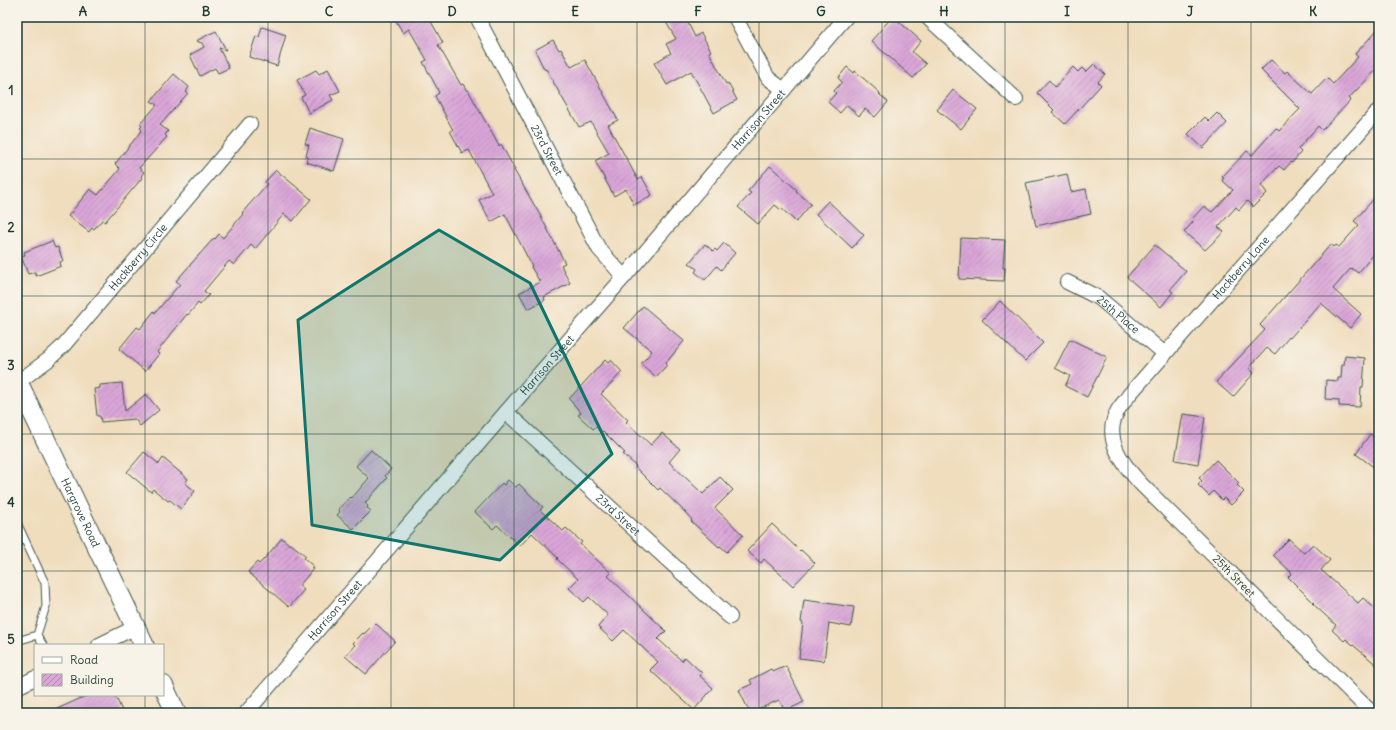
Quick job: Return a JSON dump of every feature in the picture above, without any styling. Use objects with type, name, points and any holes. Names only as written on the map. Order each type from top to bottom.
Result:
[{"type":"main road","name":"Hargrove Road","points":[[18,381],[144,644]]},
{"type":"main road","points":[[164,687],[176,713]]},
{"type":"street","name":"23rd Street","points":[[477,17],[599,249],[624,277]]},
{"type":"street","points":[[735,17],[768,78],[784,90]]},
{"type":"street","name":"Harrison Street","points":[[246,713],[624,277],[846,17]]},
{"type":"street","points":[[927,17],[1016,99]]},
{"type":"street","name":"Hackberry Lane","points":[[1111,430],[1117,411],[1130,395],[1379,110]]},
{"type":"street","name":"Hackberry Circle","points":[[18,381],[48,360],[63,346],[250,124]]},
{"type":"street","name":"25th Place","points":[[1067,282],[1099,298],[1165,354]]},
{"type":"street","name":"23rd Street","points":[[506,412],[730,618]]},
{"type":"street","name":"25th Street","points":[[1111,430],[1116,451],[1127,468],[1140,483],[1372,713]]},
{"type":"street","points":[[101,644],[136,627]]},
{"type":"street","points":[[17,686],[34,678]]},
{"type":"lane","points":[[17,523],[45,583],[46,606],[37,635],[42,644]]},
{"type":"lane","points":[[17,642],[37,635]]},
{"type":"highlighted area","points":[[439,230],[530,283],[612,454],[500,560],[312,525],[298,320]]},
{"type":"building","points":[[394,17],[431,17],[429,18],[443,43],[438,45],[461,85],[463,84],[467,91],[468,90],[499,146],[501,144],[565,263],[561,265],[570,283],[544,297],[545,300],[528,309],[519,293],[540,282],[505,214],[491,222],[479,200],[492,193],[469,150],[462,153],[450,131],[453,130],[435,96],[439,93],[423,62],[427,60],[409,29],[403,33]]},
{"type":"building","points":[[663,17],[685,17],[695,37],[701,33],[726,84],[728,83],[737,100],[714,113],[691,71],[667,85],[654,63],[671,53],[666,44],[676,39]]},
{"type":"building","points":[[892,17],[894,17],[921,41],[912,52],[926,64],[913,78],[871,41]]},
{"type":"building","points":[[262,27],[286,35],[277,66],[249,57],[256,36],[259,37]]},
{"type":"building","points":[[1379,28],[1379,67],[1349,98],[1351,100],[1322,130],[1318,126],[1298,149],[1301,152],[1292,163],[1291,162],[1284,170],[1279,166],[1261,185],[1267,193],[1253,207],[1247,201],[1239,210],[1236,207],[1218,227],[1224,232],[1205,250],[1184,232],[1193,222],[1191,220],[1204,206],[1212,212],[1233,190],[1222,180],[1224,178],[1222,177],[1247,151],[1252,155],[1276,128],[1279,131],[1300,109],[1261,70],[1271,60],[1285,73],[1287,71],[1312,94],[1327,78],[1333,84],[1358,57],[1355,54]]},
{"type":"building","points":[[216,31],[226,50],[219,48],[229,68],[218,73],[215,68],[200,76],[190,55],[204,47],[202,43],[196,41]]},
{"type":"building","points":[[553,40],[559,50],[561,49],[571,67],[585,60],[618,120],[608,125],[638,180],[642,177],[652,195],[634,205],[626,189],[614,196],[595,161],[609,153],[591,122],[579,127],[547,70],[544,69],[535,50]]},
{"type":"building","points":[[1094,64],[1105,74],[1098,82],[1101,85],[1065,124],[1052,112],[1054,110],[1037,93],[1049,80],[1055,87],[1073,67],[1078,72],[1082,68],[1086,72]]},
{"type":"building","points":[[847,67],[854,73],[855,71],[888,102],[875,117],[865,109],[859,116],[847,105],[840,113],[828,102],[836,93],[834,91],[842,82],[838,78]]},
{"type":"building","points":[[328,69],[340,91],[330,95],[333,100],[309,113],[301,97],[305,95],[297,80],[316,70],[319,74]]},
{"type":"building","points":[[174,74],[189,87],[186,92],[188,93],[160,125],[168,131],[165,135],[167,137],[139,168],[144,172],[141,176],[142,178],[105,222],[102,220],[89,232],[68,216],[90,189],[98,195],[120,169],[115,164],[142,130],[140,128],[142,126],[140,124],[157,105],[151,101]]},
{"type":"building","points":[[953,90],[977,109],[961,129],[937,110]]},
{"type":"building","points":[[1217,113],[1227,123],[1203,148],[1188,134],[1205,117],[1209,121]]},
{"type":"building","points":[[310,128],[344,139],[334,171],[306,162],[309,145],[305,144]]},
{"type":"building","points":[[770,166],[811,204],[796,222],[782,209],[781,210],[775,205],[758,224],[738,207],[751,193],[748,191]]},
{"type":"building","points":[[276,170],[311,199],[293,221],[284,214],[255,249],[251,245],[234,265],[229,261],[204,291],[209,295],[200,305],[198,303],[188,315],[187,314],[157,352],[159,354],[145,371],[119,349],[137,327],[140,329],[154,311],[155,313],[180,284],[176,281],[214,238],[215,239],[219,234],[223,238],[267,184],[265,182]]},
{"type":"building","points":[[1067,174],[1071,192],[1086,189],[1091,214],[1036,226],[1026,183]]},
{"type":"building","points":[[1379,193],[1379,248],[1358,273],[1351,268],[1333,289],[1361,314],[1350,328],[1321,303],[1275,354],[1267,348],[1249,368],[1254,373],[1233,397],[1216,382],[1265,330],[1260,325],[1331,244],[1334,247],[1336,245],[1339,247],[1359,225],[1354,221]]},
{"type":"building","points":[[828,201],[864,235],[852,248],[816,214]]},
{"type":"building","points":[[961,238],[1005,240],[1003,268],[1005,268],[1004,281],[959,279]]},
{"type":"building","points":[[52,241],[55,248],[58,247],[63,261],[60,262],[61,266],[36,276],[35,272],[28,274],[21,256],[25,255],[24,252]]},
{"type":"building","points":[[724,243],[735,253],[721,270],[717,266],[705,280],[695,272],[697,269],[689,263],[705,244],[713,251],[715,249],[717,251]]},
{"type":"building","points":[[1155,245],[1186,271],[1170,290],[1173,292],[1161,307],[1127,277]]},
{"type":"building","points":[[1000,301],[1043,343],[1025,361],[982,320]]},
{"type":"building","points":[[643,306],[684,341],[665,364],[667,365],[656,377],[641,364],[652,351],[624,328]]},
{"type":"building","points":[[1070,339],[1107,357],[1087,397],[1065,386],[1070,376],[1055,368]]},
{"type":"building","points":[[1345,356],[1365,358],[1360,407],[1339,406],[1339,400],[1325,399],[1326,380],[1338,381],[1338,378],[1341,378],[1342,365],[1344,365]]},
{"type":"building","points":[[605,360],[608,363],[611,360],[622,372],[601,394],[628,420],[626,422],[651,445],[662,433],[680,449],[669,462],[703,494],[720,477],[733,490],[715,508],[743,535],[727,552],[720,546],[719,547],[691,521],[692,520],[686,513],[660,488],[658,490],[603,431],[602,432],[596,427],[593,429],[578,415],[581,413],[569,399]]},
{"type":"building","points":[[122,383],[125,411],[146,394],[159,410],[140,426],[135,419],[101,422],[100,416],[97,416],[94,389],[100,388],[100,385]]},
{"type":"building","points":[[1183,414],[1205,417],[1198,464],[1175,460]]},
{"type":"building","points":[[1370,434],[1379,441],[1379,471],[1356,454]]},
{"type":"building","points":[[371,450],[391,469],[385,476],[387,478],[365,503],[368,506],[367,508],[371,511],[353,529],[337,515],[340,512],[340,507],[351,497],[352,498],[369,478],[356,466]]},
{"type":"building","points":[[144,452],[159,464],[163,458],[188,479],[185,483],[195,491],[181,509],[153,489],[151,492],[127,472]]},
{"type":"building","points":[[1216,460],[1239,483],[1237,485],[1244,492],[1231,505],[1224,498],[1222,500],[1213,491],[1209,496],[1198,485],[1202,481],[1199,478]]},
{"type":"building","points":[[508,480],[516,487],[519,484],[543,507],[540,510],[563,531],[566,528],[582,542],[580,544],[611,573],[608,576],[666,631],[658,639],[682,661],[685,657],[702,673],[700,676],[713,688],[694,710],[650,670],[658,662],[624,630],[613,641],[598,627],[608,615],[589,597],[584,602],[569,588],[578,579],[532,533],[520,546],[497,525],[493,529],[475,512],[502,483],[504,485]]},
{"type":"building","points":[[772,524],[815,563],[793,586],[764,559],[761,563],[747,551]]},
{"type":"building","points":[[282,538],[306,556],[304,558],[313,566],[311,568],[313,569],[299,586],[304,590],[289,607],[248,572],[257,562],[259,564],[265,558]]},
{"type":"building","points":[[1289,539],[1304,553],[1313,544],[1330,560],[1321,570],[1358,603],[1363,598],[1379,612],[1379,667],[1346,639],[1344,641],[1332,630],[1336,625],[1313,604],[1314,603],[1288,577],[1292,573],[1273,555]]},
{"type":"building","points":[[804,600],[854,607],[851,627],[829,623],[824,661],[799,658]]},
{"type":"building","points":[[375,623],[395,641],[366,674],[345,656],[355,645],[353,643]]},
{"type":"building","points":[[786,666],[804,702],[785,711],[779,700],[750,713],[739,690],[752,684],[750,680],[771,669],[773,672]]},
{"type":"building","points":[[86,696],[115,696],[123,713],[48,713]]}]
